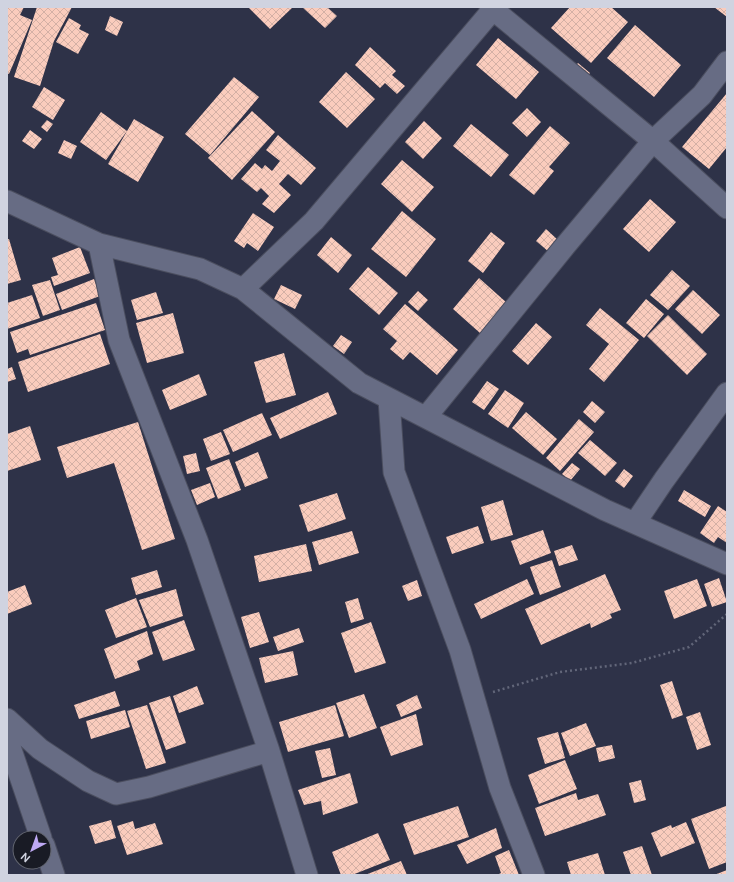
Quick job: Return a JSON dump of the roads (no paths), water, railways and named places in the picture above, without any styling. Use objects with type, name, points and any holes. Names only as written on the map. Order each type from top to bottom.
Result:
[{"type":"street","points":[[243,289],[314,221],[493,8],[653,140],[727,208]]},
{"type":"street","points":[[426,417],[653,140],[702,95],[727,62]]},
{"type":"street","points":[[7,201],[99,244],[200,270],[243,289],[359,383],[389,400],[426,417],[605,510],[727,564]]},
{"type":"street","points":[[99,244],[119,340],[197,540],[269,751],[307,875]]},
{"type":"street","points":[[635,523],[664,480],[727,394]]},
{"type":"street","points":[[389,400],[394,472],[460,650],[500,788],[534,875]]},
{"type":"street","points":[[7,719],[40,749],[88,781],[116,794],[149,787],[269,751]]},
{"type":"street","points":[[7,738],[38,830]]}]
